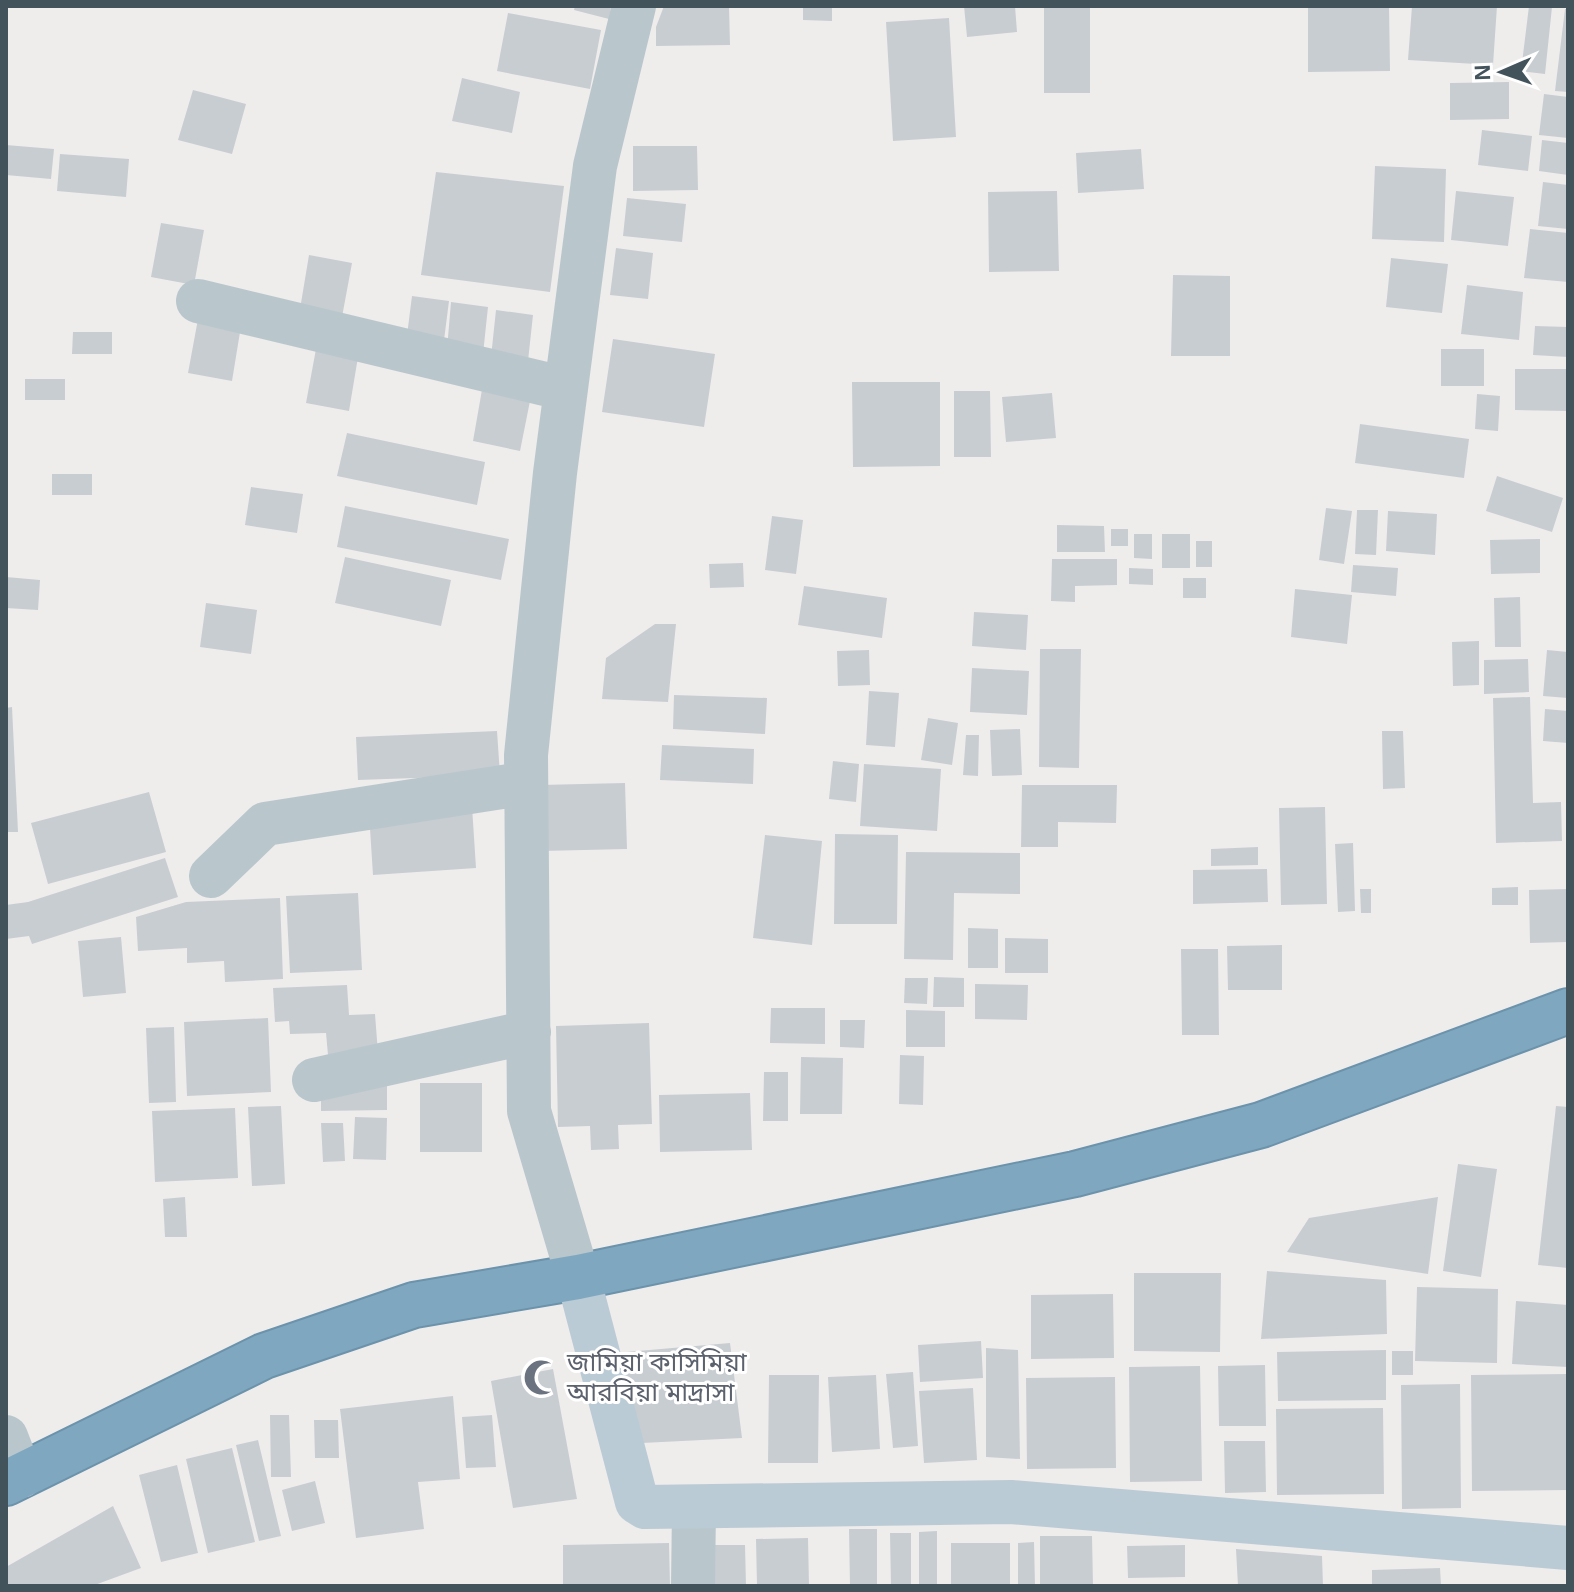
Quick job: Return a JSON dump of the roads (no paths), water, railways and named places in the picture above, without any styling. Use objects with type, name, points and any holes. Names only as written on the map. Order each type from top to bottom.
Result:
[{"type":"highway","points":[[11,1465],[264,1356],[414,1305],[578,1277],[1075,1174],[1261,1125],[1568,1011]]},
{"type":"street","points":[[634,6],[595,166],[566,389],[526,755],[529,1111],[578,1277],[637,1502],[645,1507],[1011,1502],[1568,1548]]},
{"type":"street","points":[[198,301],[566,389]]},
{"type":"street","points":[[211,876],[265,824],[509,786]]},
{"type":"street","points":[[314,1080],[529,1032]]},
{"type":"street","points":[[693,1586],[694,1507]]},
{"type":"place","name":"জামিয়া কাসিমিয়া আরবিয়া মাদ্রাসা","points":[[541,1377]]}]
